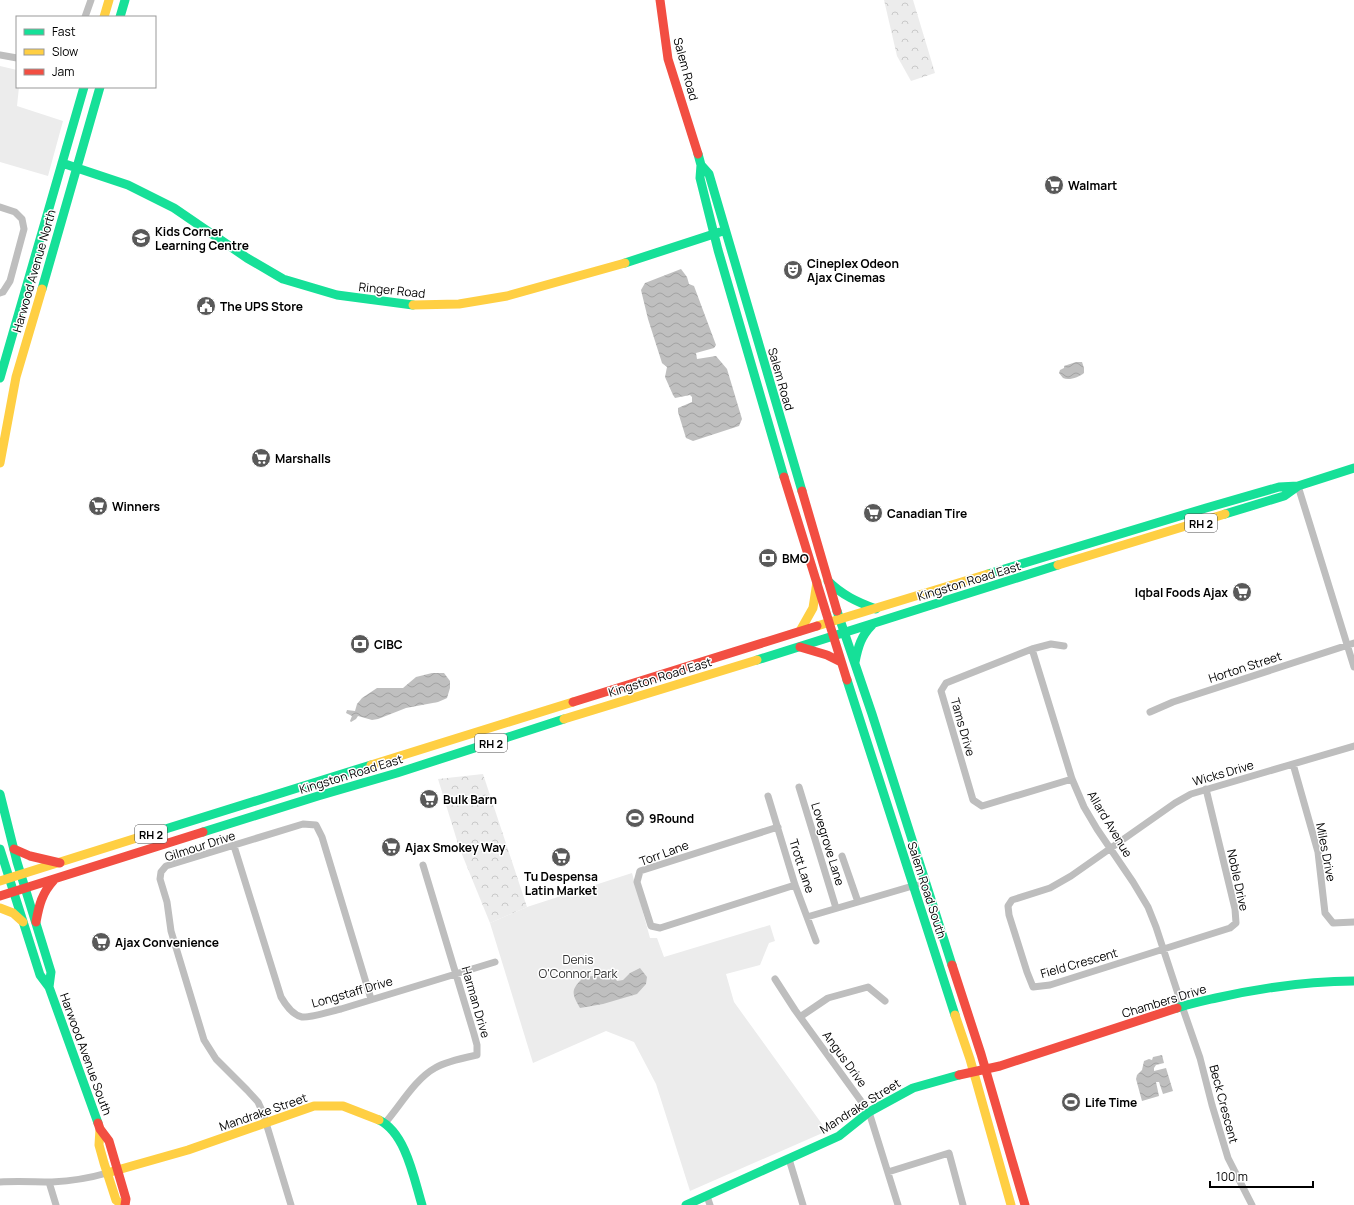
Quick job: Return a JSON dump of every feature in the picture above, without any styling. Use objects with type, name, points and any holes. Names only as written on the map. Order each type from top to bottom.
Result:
[{"type":"main road","points":[[104,16],[109,0]]},
{"type":"main road","points":[[120,16],[125,0]]},
{"type":"main road","name":"Salem Road","points":[[660,0],[668,59],[701,165],[700,178],[714,234],[763,407],[817,582]]},
{"type":"main road","name":"Harwood Avenue North","points":[[0,378],[84,88]]},
{"type":"main road","name":"Harwood Avenue North","points":[[0,463],[16,377],[100,88]]},
{"type":"main road","name":"Ringer Road","points":[[62,163],[128,186],[174,208],[247,258],[283,279],[337,295],[419,306],[459,304],[507,296],[610,268],[725,231]]},
{"type":"main road","name":"Salem Road","points":[[701,165],[709,174],[834,601]]},
{"type":"main road","name":"Kingston Road East","points":[[21,875],[361,767],[829,622],[1279,487],[1298,486],[1354,468]]},
{"type":"main road","name":"Kingston Road East","points":[[26,888],[318,796],[397,773],[577,715],[833,637],[987,587],[1284,496],[1298,486]]},
{"type":"main road","points":[[828,581],[840,593],[853,601],[876,609]]},
{"type":"main road","points":[[800,631],[810,618],[816,602],[817,582]]},
{"type":"main road","name":"Salem Road South","points":[[817,582],[912,886],[973,1071],[1011,1205]]},
{"type":"main road","name":"Salem Road South","points":[[834,601],[855,662],[985,1068],[1024,1205]]},
{"type":"main road","points":[[855,662],[859,642],[865,632],[873,624]]},
{"type":"main road","points":[[800,647],[827,655],[841,662]]},
{"type":"main road","points":[[0,794],[21,875]]},
{"type":"main road","points":[[0,849],[10,878]]},
{"type":"main road","points":[[14,849],[21,854],[60,863]]},
{"type":"main road","name":"RH 2","points":[[0,881],[21,875]]},
{"type":"main road","name":"Harwood Avenue South","points":[[21,875],[51,972],[49,987]]},
{"type":"main road","name":"Harwood Avenue South","points":[[10,878],[40,975],[49,987],[100,1129],[109,1141],[126,1199],[125,1205]]},
{"type":"main road","points":[[36,922],[40,899],[47,887],[55,879]]},
{"type":"main road","name":"RH 2","points":[[0,896],[26,888]]},
{"type":"main road","points":[[0,908],[18,915],[23,922]]},
{"type":"main road","name":"Chambers Drive","points":[[985,1068],[1006,1064],[1182,1006],[1266,988],[1329,981],[1354,981]]},
{"type":"main road","name":"Mandrake Street","points":[[686,1205],[709,1200],[789,1159],[839,1136],[869,1112],[913,1088],[985,1068]]},
{"type":"main road","name":"Mandrake Street","points":[[107,1173],[188,1150],[314,1106],[343,1106],[385,1123],[406,1151],[422,1205]]},
{"type":"main road","name":"Harwood Avenue South","points":[[100,1129],[99,1145],[107,1173],[116,1200],[122,1205]]},
{"type":"street","points":[[85,16],[91,0]]},
{"type":"street","points":[[0,55],[16,58]]},
{"type":"street","points":[[0,207],[15,212],[22,219],[24,230],[10,281],[3,292],[0,293]]},
{"type":"street","points":[[1298,486],[1351,644],[1354,667]]},
{"type":"street","name":"Tams Drive","points":[[1064,646],[1051,644],[1032,649],[946,683],[941,691],[973,800],[982,806],[1072,779]]},
{"type":"street","name":"Horton Street","points":[[1150,712],[1173,702],[1351,644]]},
{"type":"street","name":"Allard Avenue","points":[[1032,649],[1072,779],[1084,806],[1097,829],[1134,882],[1148,907],[1164,948],[1182,1006]]},
{"type":"street","name":"Wicks Drive","points":[[1110,848],[1175,803],[1191,794],[1354,746]]},
{"type":"street","name":"Miles Drive","points":[[1293,764],[1318,852],[1326,913],[1333,923],[1354,922]]},
{"type":"street","name":"Lovegrove Lane","points":[[799,787],[836,908]]},
{"type":"street","name":"Noble Drive","points":[[1164,948],[1230,928],[1236,923],[1235,909],[1206,789]]},
{"type":"street","name":"Trott Lane","points":[[768,796],[795,885],[816,941]]},
{"type":"street","name":"Gilmour Drive","points":[[291,1205],[263,1113],[258,1102],[216,1059],[204,1040],[171,931],[167,902],[160,879],[161,872],[166,866],[303,824],[316,825],[322,837],[372,999]]},
{"type":"street","name":"Torr Lane","points":[[778,827],[640,871],[637,882],[651,926],[660,928],[795,885]]},
{"type":"street","name":"Longstaff Drive","points":[[234,846],[275,982],[281,997],[288,1008],[302,1017],[318,1015],[341,1009],[495,962]]},
{"type":"street","name":"Field Crescent","points":[[1110,848],[1071,876],[1050,888],[1012,900],[1008,906],[1024,965],[1033,987],[1050,985],[1164,948]]},
{"type":"street","points":[[842,856],[858,902]]},
{"type":"street","name":"Harman Drive","points":[[385,1123],[422,1078],[435,1068],[460,1059],[477,1055],[477,1044],[423,865]]},
{"type":"street","points":[[807,917],[925,882]]},
{"type":"street","name":"Angus Drive","points":[[775,979],[869,1112],[898,1205]]},
{"type":"street","points":[[800,1016],[828,998],[868,987],[885,1001]]},
{"type":"street","name":"Beck Crescent","points":[[1182,1006],[1200,1058],[1228,1158],[1252,1205]]},
{"type":"street","points":[[888,1172],[949,1153],[963,1205]]},
{"type":"street","points":[[789,1159],[803,1205]]},
{"type":"street","points":[[0,1182],[49,1182],[76,1180],[107,1173]]},
{"type":"street","points":[[49,1182],[56,1205]]},
{"type":"green space","points":[[884,0],[913,0],[935,73],[911,81],[897,56]]},
{"type":"green space","points":[[0,66],[16,70],[16,88],[19,88],[17,106],[63,121],[48,176],[0,162]]},
{"type":"green space","points":[[483,774],[527,907],[490,923],[459,847],[438,779]]},
{"type":"green space","name":"Denis O'Connor Park","points":[[632,873],[650,938],[657,938],[664,957],[770,925],[775,941],[769,943],[760,965],[726,974],[734,1002],[827,1131],[690,1191],[656,1084],[634,1042],[606,1031],[533,1063],[490,923],[527,907]]},
{"type":"water","points":[[681,269],[687,277],[689,284],[694,286],[716,345],[714,348],[696,353],[697,359],[716,356],[727,369],[742,419],[739,426],[693,441],[686,438],[678,412],[678,408],[692,402],[692,397],[690,395],[675,398],[673,395],[665,377],[667,367],[662,363],[648,319],[641,290],[645,283]]},
{"type":"water","points":[[1076,362],[1082,362],[1084,373],[1074,378],[1063,378],[1059,373],[1060,370],[1064,368],[1064,366]]},
{"type":"water","points":[[432,673],[444,673],[450,681],[450,688],[447,698],[438,702],[406,708],[378,719],[372,720],[358,716],[356,719],[351,722],[350,721],[352,716],[346,713],[347,710],[355,711],[357,704],[362,698],[377,688],[403,688],[416,677]]},
{"type":"water","points":[[640,968],[647,977],[646,984],[637,994],[603,1004],[580,1008],[574,996],[574,989],[583,978],[608,973],[613,975],[617,981],[623,980],[630,973]]},
{"type":"water","points":[[1162,1055],[1164,1063],[1156,1065],[1154,1071],[1166,1068],[1173,1091],[1163,1094],[1159,1082],[1156,1082],[1159,1096],[1142,1101],[1136,1079],[1137,1075],[1142,1070],[1144,1061],[1149,1059],[1152,1060],[1153,1057]]},
{"type":"traffic: fast","points":[[120,16],[125,0]]},
{"type":"traffic: fast","points":[[0,378],[84,88]]},
{"type":"traffic: fast","points":[[42,289],[100,88]]},
{"type":"traffic: fast","points":[[698,154],[701,165],[700,178],[718,250],[784,477]]},
{"type":"traffic: fast","points":[[62,163],[128,185],[174,208],[247,258],[283,279],[337,295],[413,305]]},
{"type":"traffic: fast","points":[[701,165],[709,174],[802,491]]},
{"type":"traffic: fast","points":[[625,263],[720,232]]},
{"type":"traffic: fast","points":[[988,574],[1206,508],[1279,487],[1298,486],[1354,468]]},
{"type":"traffic: fast","points":[[1225,514],[1284,496],[1298,486]]},
{"type":"traffic: fast","points":[[757,660],[1058,565]]},
{"type":"traffic: fast","points":[[828,581],[850,598],[876,609]]},
{"type":"traffic: fast","points":[[837,611],[872,714],[952,965]]},
{"type":"traffic: fast","points":[[855,662],[860,642],[872,625]]},
{"type":"traffic: fast","points":[[847,680],[955,1015]]},
{"type":"traffic: fast","points":[[203,832],[397,773],[564,719]]},
{"type":"traffic: fast","points":[[143,836],[371,765]]},
{"type":"traffic: fast","points":[[0,794],[17,862],[51,972],[49,987]]},
{"type":"traffic: fast","points":[[0,849],[40,975],[49,987],[98,1123]]},
{"type":"traffic: fast","points":[[1177,1008],[1216,998],[1267,988],[1319,982],[1354,981]]},
{"type":"traffic: fast","points":[[686,1205],[839,1136],[869,1112],[913,1088],[959,1075]]},
{"type":"traffic: fast","points":[[379,1120],[388,1126],[396,1135],[402,1146],[408,1158],[422,1205]]},
{"type":"traffic: slow","points":[[104,16],[109,0]]},
{"type":"traffic: slow","points":[[413,305],[459,304],[507,296],[625,263]]},
{"type":"traffic: slow","points":[[0,463],[16,377],[42,289]]},
{"type":"traffic: slow","points":[[1058,565],[1225,514]]},
{"type":"traffic: slow","points":[[817,626],[988,574]]},
{"type":"traffic: slow","points":[[800,631],[813,608],[817,582]]},
{"type":"traffic: slow","points":[[564,719],[757,660]]},
{"type":"traffic: slow","points":[[371,765],[573,702]]},
{"type":"traffic: slow","points":[[0,881],[143,836]]},
{"type":"traffic: slow","points":[[0,908],[13,913],[23,922]]},
{"type":"traffic: slow","points":[[955,1015],[970,1059],[1011,1205]]},
{"type":"traffic: slow","points":[[107,1173],[188,1150],[314,1106],[343,1106],[379,1120]]},
{"type":"traffic: slow","points":[[100,1129],[99,1145],[104,1163],[116,1200],[122,1205]]},
{"type":"traffic: jam","points":[[660,0],[668,59],[698,154]]},
{"type":"traffic: jam","points":[[784,477],[847,680]]},
{"type":"traffic: jam","points":[[802,491],[837,611]]},
{"type":"traffic: jam","points":[[573,702],[817,626]]},
{"type":"traffic: jam","points":[[800,647],[827,655],[841,662]]},
{"type":"traffic: jam","points":[[0,896],[203,832]]},
{"type":"traffic: jam","points":[[14,849],[30,856],[60,863]]},
{"type":"traffic: jam","points":[[36,922],[38,910],[42,900],[54,880]]},
{"type":"traffic: jam","points":[[952,965],[981,1054],[1025,1205]]},
{"type":"traffic: jam","points":[[959,1075],[1000,1066],[1177,1008]]},
{"type":"traffic: jam","points":[[98,1123],[100,1129],[109,1141],[126,1199],[125,1205]]},
{"type":"place","name":"Walmart","points":[[1054,185]]},
{"type":"place","name":"Kids Corner Learning Centre","points":[[141,238]]},
{"type":"place","name":"Cineplex Odeon Ajax Cinemas","points":[[793,270]]},
{"type":"place","name":"The UPS Store","points":[[206,306]]},
{"type":"place","name":"Marshalls","points":[[261,458]]},
{"type":"place","name":"Winners","points":[[98,506]]},
{"type":"place","name":"Canadian Tire","points":[[873,513]]},
{"type":"place","name":"BMO","points":[[768,558]]},
{"type":"place","name":"Iqbal Foods Ajax","points":[[1242,592]]},
{"type":"place","name":"CIBC","points":[[360,644]]},
{"type":"place","name":"Bulk Barn","points":[[429,799]]},
{"type":"place","name":"9Round","points":[[635,818]]},
{"type":"place","name":"Ajax Smokey Way","points":[[391,847]]},
{"type":"place","name":"Tu Despensa Latin Market","points":[[561,857]]},
{"type":"place","name":"Ajax Convenience","points":[[101,942]]},
{"type":"place","name":"Life Time","points":[[1071,1102]]}]
